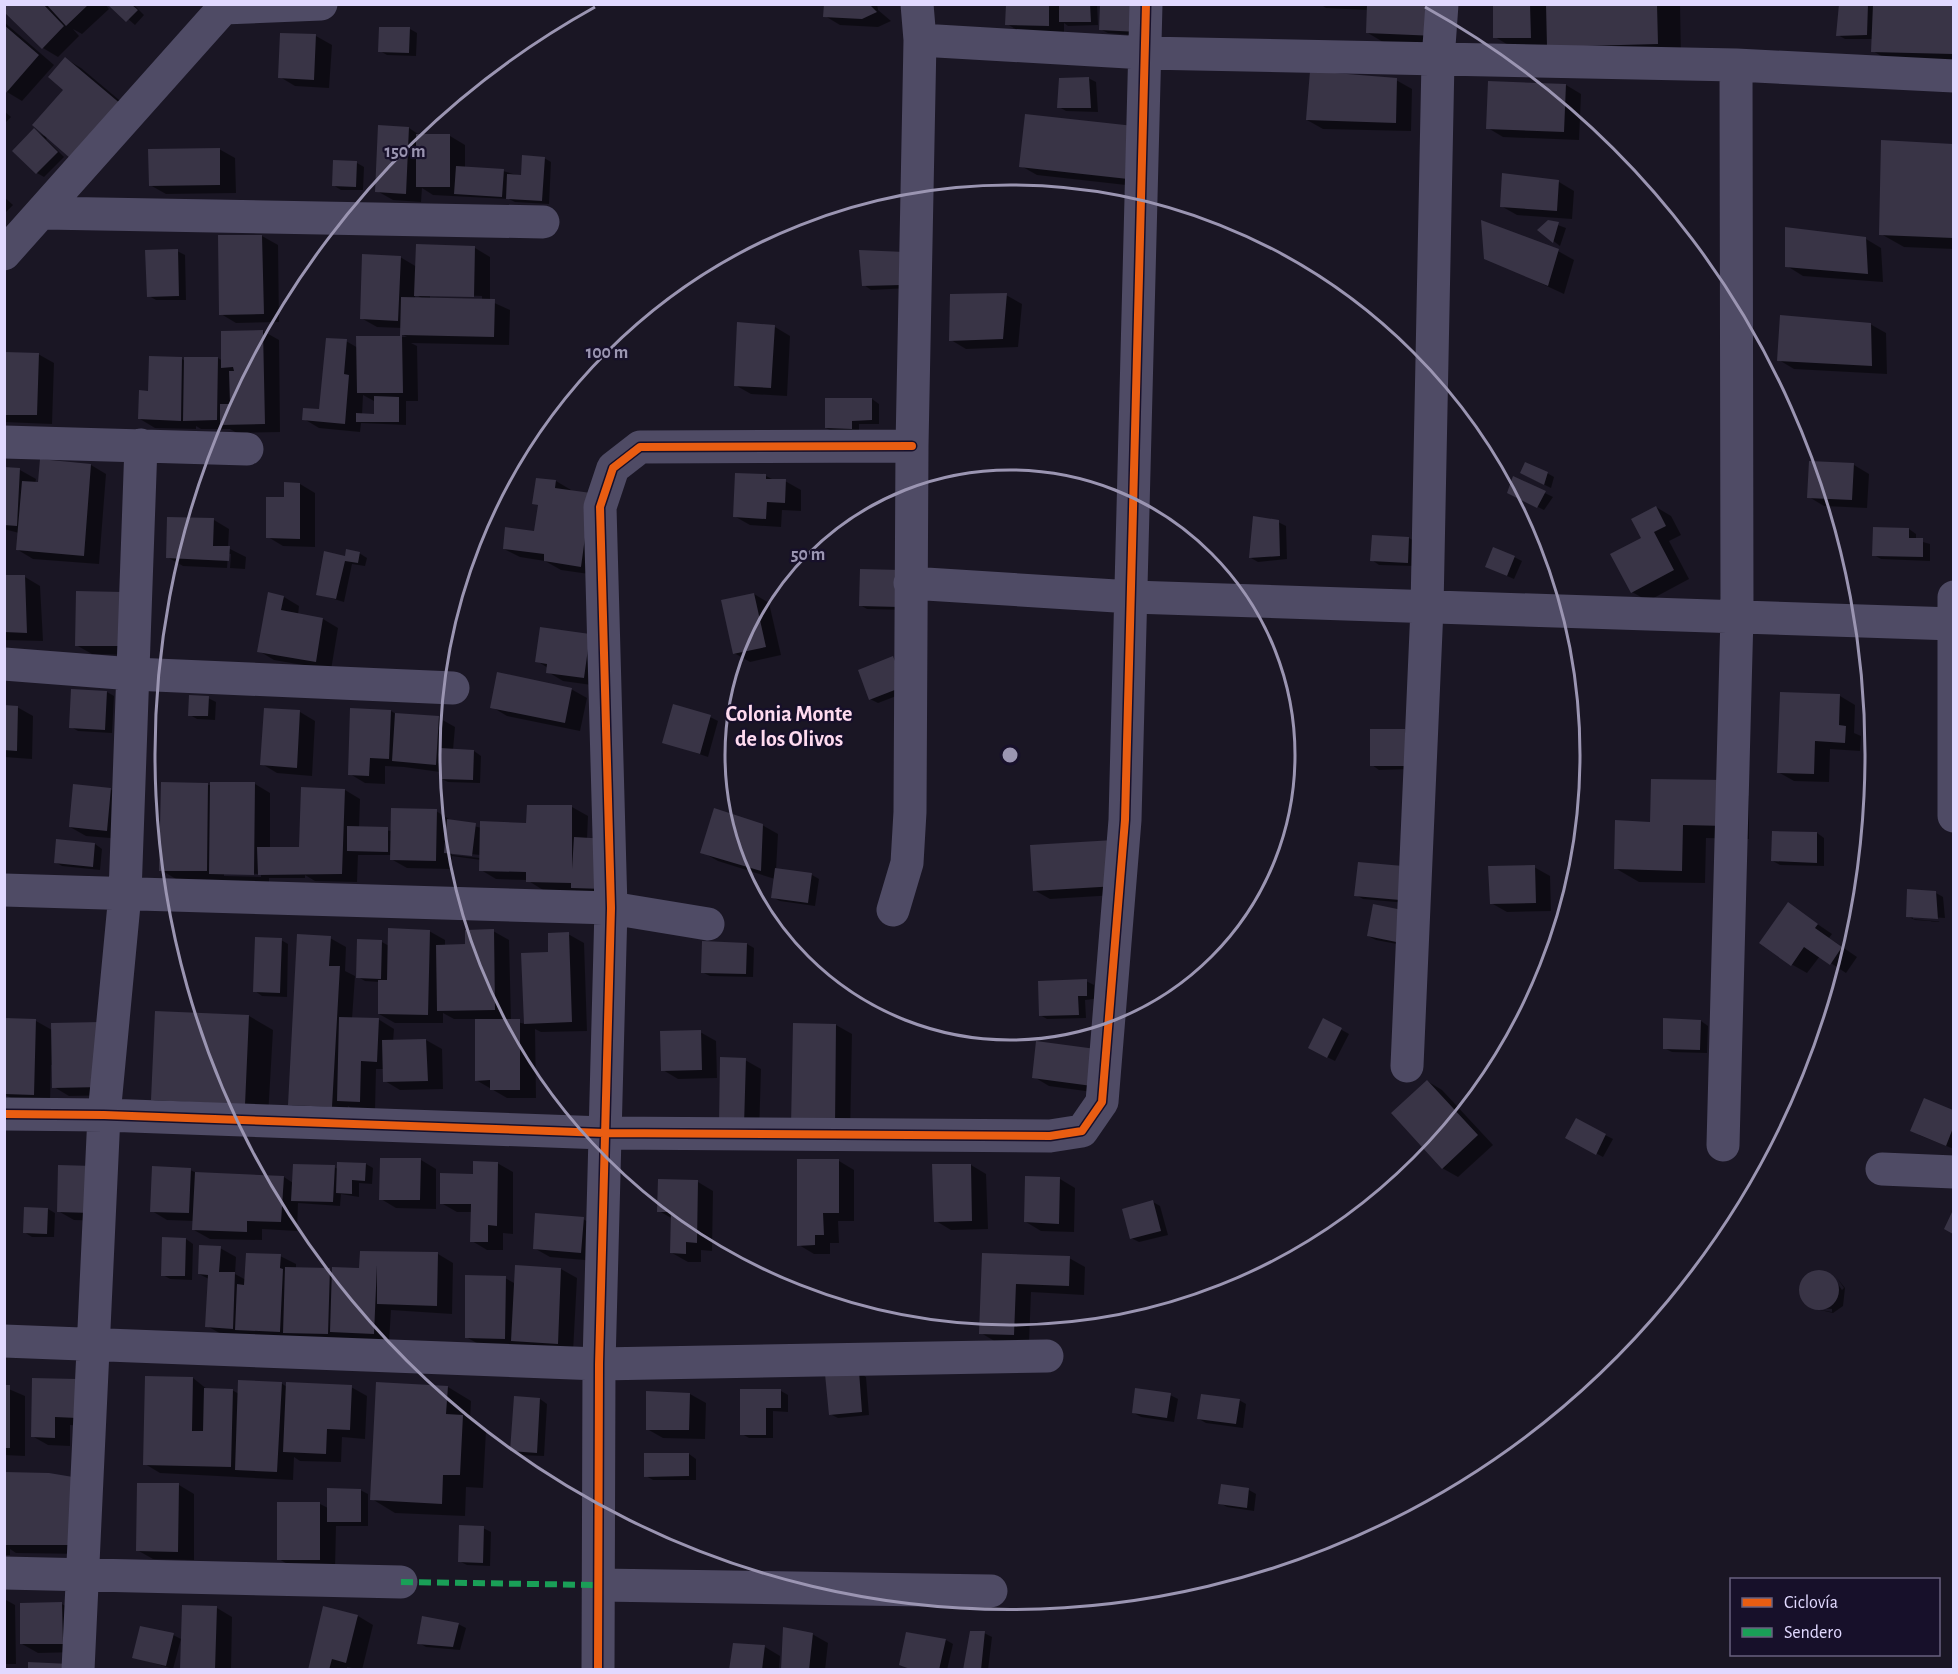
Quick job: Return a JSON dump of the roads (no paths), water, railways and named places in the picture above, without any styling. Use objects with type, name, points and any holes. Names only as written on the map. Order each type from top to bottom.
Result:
[{"type":"street","points":[[4,254],[44,213],[225,6],[321,4]]},
{"type":"street","points":[[893,910],[907,863],[909,832],[910,583],[920,40],[917,4]]},
{"type":"street","points":[[4,1114],[104,1115],[604,1133],[1050,1136],[1082,1131],[1102,1102],[1125,820],[1146,4]]},
{"type":"street","points":[[1407,1066],[1427,608],[1438,60],[1442,4]]},
{"type":"street","points":[[920,40],[1145,53],[1736,65],[1953,76]]},
{"type":"street","points":[[1723,1145],[1737,615],[1736,65]]},
{"type":"street","points":[[44,213],[543,222]]},
{"type":"street","points":[[4,442],[247,449]]},
{"type":"street","points":[[78,1670],[104,1115],[125,894],[141,445]]},
{"type":"street","points":[[598,1670],[599,1364],[611,908],[600,507],[613,468],[639,447],[912,446]]},
{"type":"street","points":[[910,583],[1132,597],[1427,608],[1737,615],[1953,615],[1953,816]]},
{"type":"street","points":[[4,664],[133,674],[453,688]]},
{"type":"street","points":[[4,890],[611,908],[708,924]]},
{"type":"street","points":[[1882,1168],[1953,1172]]},
{"type":"street","points":[[4,1341],[599,1364],[1047,1356]]},
{"type":"street","points":[[4,1574],[401,1582]]},
{"type":"street","points":[[599,1585],[991,1591]]},
{"type":"district","name":"Colonia Monte de los Olivos","points":[[789,726]]}]
